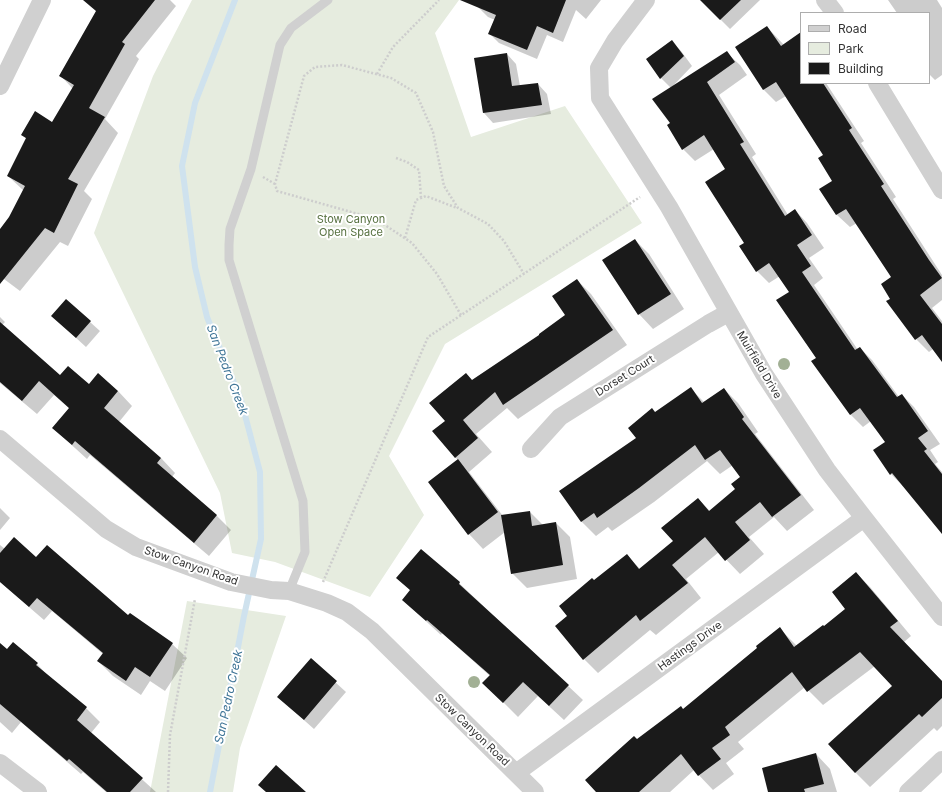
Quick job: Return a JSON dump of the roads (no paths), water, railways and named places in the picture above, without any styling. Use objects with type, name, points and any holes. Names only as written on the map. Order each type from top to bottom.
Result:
[{"type":"street","points":[[0,86],[42,0]]},
{"type":"street","name":"Muirfield Drive","points":[[646,0],[615,41],[599,68],[600,98],[669,207],[764,374],[827,470],[942,617]]},
{"type":"street","points":[[826,0],[833,12]]},
{"type":"street","points":[[878,84],[942,190]]},
{"type":"street","name":"Dorset Court","points":[[530,449],[560,417],[728,313]]},
{"type":"street","name":"Stow Canyon Road","points":[[0,439],[106,529],[136,547],[231,582],[271,590],[289,591],[316,599],[347,612],[372,632],[535,792]]},
{"type":"street","name":"Hastings Drive","points":[[516,773],[864,518]]},
{"type":"street","points":[[908,792],[942,760]]},
{"type":"street","points":[[0,763],[38,792]]},
{"type":"lane","points":[[289,591],[305,552],[303,501],[230,260],[230,229],[251,169],[280,45],[291,28],[328,0]]},
{"type":"waterway","name":"San Pedro Creek","points":[[210,792],[244,616],[261,539],[260,472],[241,400],[207,317],[195,267],[182,166],[195,103],[235,0]]},
{"type":"park label","name":"Stow Canyon Open Space","points":[[351,226]]}]
